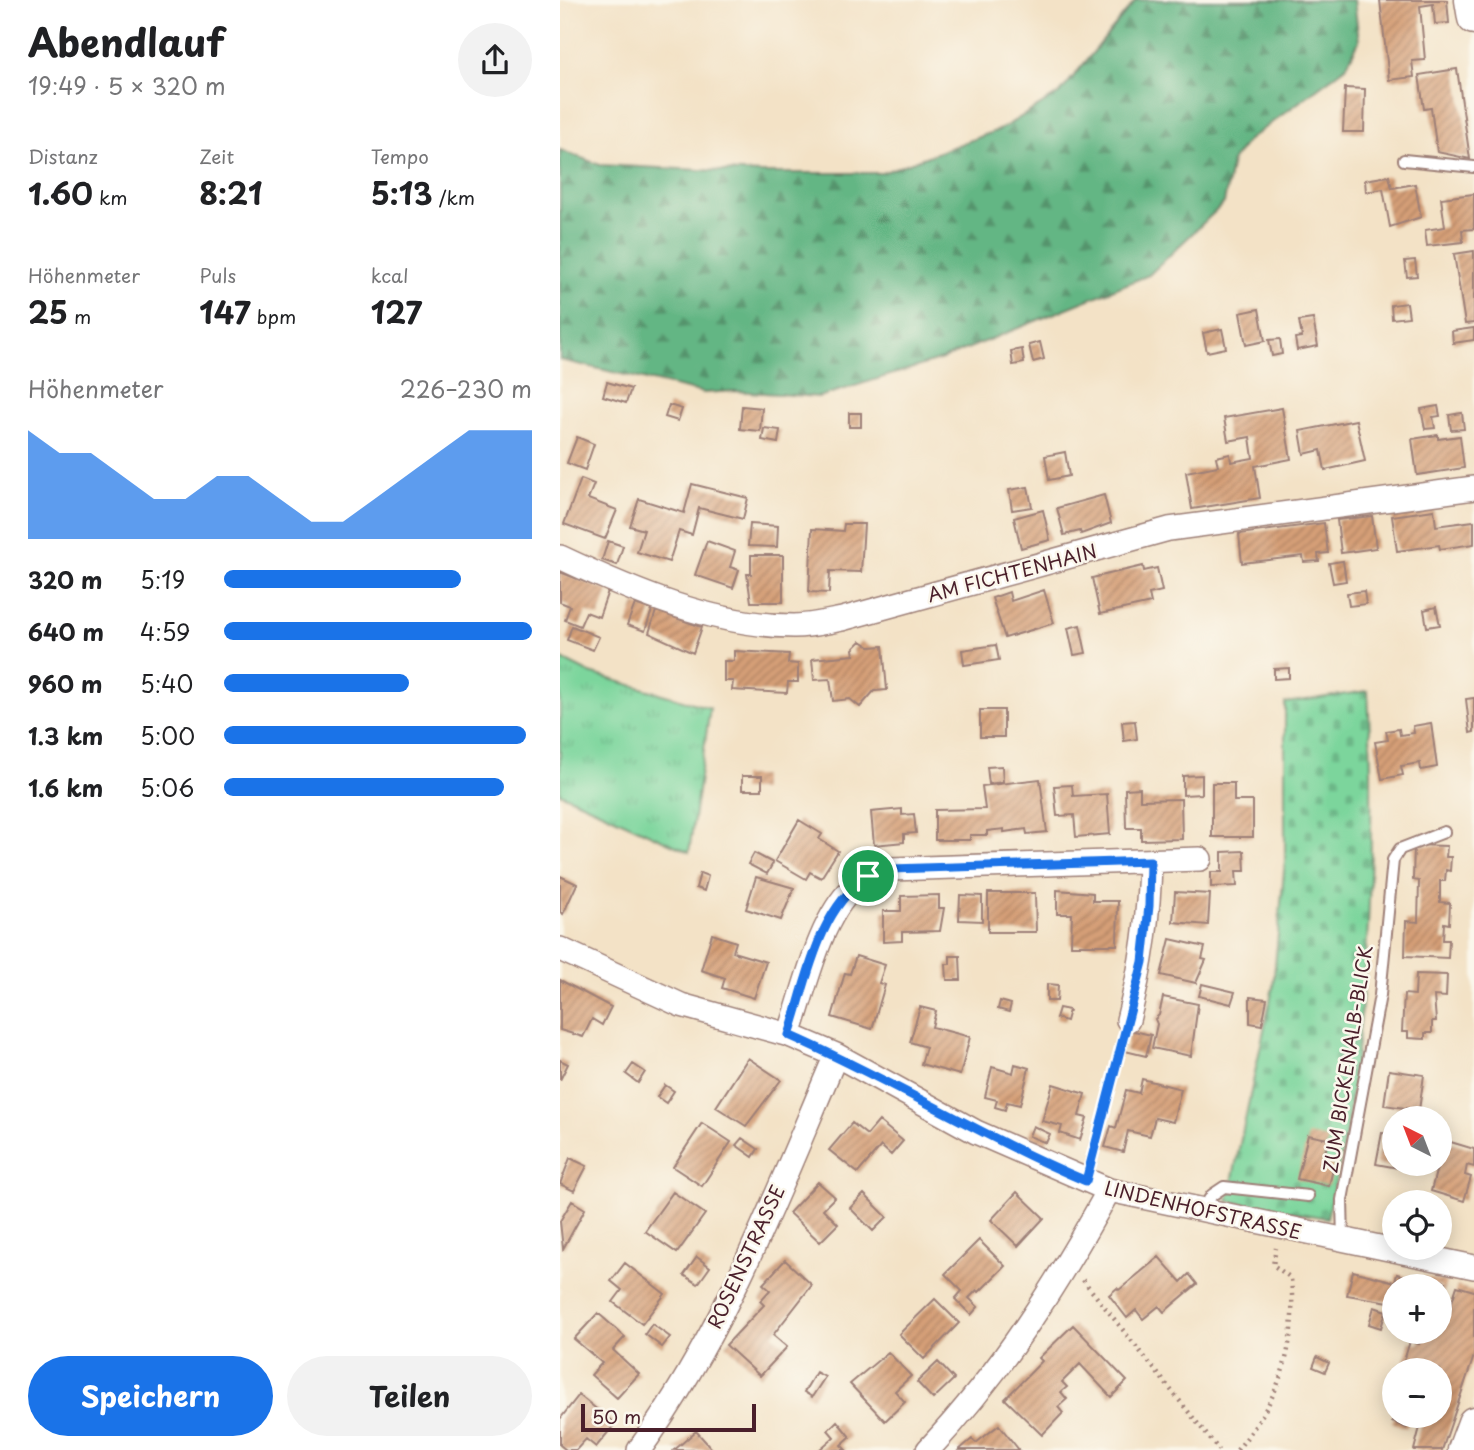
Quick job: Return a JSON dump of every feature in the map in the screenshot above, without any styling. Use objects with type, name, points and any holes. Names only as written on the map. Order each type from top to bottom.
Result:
[{"type":"main road","points":[[1471,0],[1474,18]]},
{"type":"main road","points":[[1464,1450],[1474,1423]]},
{"type":"street","name":"AM FICHTENHAIN","points":[[560,557],[690,610],[727,620],[797,626],[842,619],[1169,529],[1474,488]]},
{"type":"street","points":[[789,1035],[821,942],[837,907],[868,876],[891,869],[1200,859]]},
{"type":"street","points":[[1128,1020],[1143,962],[1149,906],[1150,861]]},
{"type":"street","name":"LINDENHOFSTRASSE","points":[[560,949],[681,1004],[789,1035],[836,1055],[976,1132],[1109,1190],[1202,1212],[1474,1267]]},
{"type":"street","name":"ROSENSTRASSE","points":[[639,1450],[695,1363],[729,1298],[836,1055]]},
{"type":"street","points":[[928,1450],[1007,1357],[1069,1263],[1109,1190]]},
{"type":"lane","points":[[1404,160],[1474,167]]},
{"type":"lane","name":"ZUM BICKENALB-BLICK","points":[[1343,1241],[1342,1200],[1380,995],[1393,860],[1400,849],[1444,831]]},
{"type":"lane","points":[[1202,1212],[1212,1195],[1224,1187],[1308,1196]]},
{"type":"path","points":[[1086,1181],[1128,1020]]},
{"type":"path","points":[[1237,1450],[1261,1422],[1280,1382],[1293,1335],[1291,1278],[1273,1265],[1280,1228]]},
{"type":"path","points":[[1069,1263],[1219,1450]]},
{"type":"green space","points":[[1136,0],[1354,0],[1359,41],[1346,67],[1247,141],[1232,161],[1224,203],[1149,275],[942,359],[819,397],[735,391],[704,393],[560,360],[560,150],[600,165],[761,173],[882,173],[1001,129],[1060,93]]},
{"type":"green space","points":[[560,658],[590,673],[710,708],[689,852],[560,793]]},
{"type":"green space","points":[[1368,691],[1371,852],[1366,960],[1348,1120],[1327,1218],[1228,1201],[1273,987],[1285,861],[1285,703]]},
{"type":"building","points":[[1380,0],[1447,0],[1449,23],[1435,24],[1433,4],[1420,6],[1425,60],[1412,61],[1414,77],[1389,80]]},
{"type":"building","points":[[1457,69],[1470,159],[1437,152],[1431,108],[1424,109],[1419,75]]},
{"type":"building","points":[[1345,88],[1365,89],[1364,132],[1343,132]]},
{"type":"building","points":[[1389,176],[1392,188],[1415,184],[1421,217],[1390,227],[1383,189],[1366,192],[1365,180]]},
{"type":"building","points":[[1474,194],[1474,229],[1462,230],[1463,242],[1427,246],[1425,230],[1445,227],[1441,198]]},
{"type":"building","points":[[1474,251],[1474,323],[1465,324],[1454,254]]},
{"type":"building","points":[[1415,260],[1417,276],[1407,277],[1405,261]]},
{"type":"building","points":[[1407,303],[1409,317],[1392,319],[1391,305]]},
{"type":"building","points":[[1259,309],[1265,341],[1246,345],[1240,313]]},
{"type":"building","points":[[1313,319],[1318,346],[1297,350],[1295,338],[1302,337],[1299,321]]},
{"type":"building","points":[[1474,328],[1474,340],[1453,343],[1452,331]]},
{"type":"building","points":[[1222,329],[1226,348],[1207,352],[1203,333]]},
{"type":"building","points":[[1280,339],[1282,354],[1272,356],[1269,340]]},
{"type":"building","points":[[1040,342],[1044,359],[1033,362],[1029,345]]},
{"type":"building","points":[[1022,349],[1024,363],[1013,365],[1011,351]]},
{"type":"building","points":[[607,382],[631,389],[626,403],[603,396]]},
{"type":"building","points":[[669,405],[682,409],[678,421],[665,417]]},
{"type":"building","points":[[742,406],[762,408],[760,431],[740,429]]},
{"type":"building","points":[[1438,406],[1440,416],[1433,417],[1435,428],[1425,429],[1421,409]]},
{"type":"building","points":[[1282,408],[1291,459],[1255,466],[1260,498],[1192,509],[1186,472],[1218,466],[1216,457],[1230,454],[1231,462],[1253,458],[1250,437],[1228,441],[1224,418]]},
{"type":"building","points":[[849,413],[861,413],[861,427],[849,427]]},
{"type":"building","points":[[1462,413],[1464,429],[1451,430],[1449,415]]},
{"type":"building","points":[[1356,420],[1365,461],[1325,470],[1321,450],[1304,454],[1300,431]]},
{"type":"building","points":[[764,428],[780,430],[778,443],[762,440]]},
{"type":"building","points":[[1438,435],[1438,439],[1460,436],[1464,468],[1417,475],[1412,439]]},
{"type":"building","points":[[577,437],[594,444],[585,470],[567,463]]},
{"type":"building","points":[[1065,452],[1069,476],[1049,480],[1045,456]]},
{"type":"building","points":[[581,479],[594,484],[588,499],[617,510],[605,539],[564,524]]},
{"type":"building","points":[[692,484],[748,498],[743,519],[699,508],[692,535],[679,531],[669,562],[637,552],[644,530],[630,526],[639,499],[684,513]]},
{"type":"building","points":[[1028,487],[1032,507],[1012,510],[1009,490]]},
{"type":"building","points":[[1104,495],[1111,523],[1081,534],[1080,531],[1064,535],[1057,508]]},
{"type":"building","points":[[1043,510],[1050,540],[1021,548],[1014,518]]},
{"type":"building","points":[[1434,510],[1436,526],[1474,521],[1474,544],[1440,549],[1439,545],[1397,551],[1392,516]]},
{"type":"building","points":[[1372,516],[1376,548],[1341,553],[1337,520]]},
{"type":"building","points":[[1324,523],[1328,553],[1318,554],[1319,561],[1304,562],[1303,556],[1242,563],[1239,534]]},
{"type":"building","points":[[750,524],[778,526],[777,547],[748,546]]},
{"type":"building","points":[[844,524],[864,524],[861,572],[830,571],[829,593],[809,592],[812,529],[843,531]]},
{"type":"building","points":[[608,541],[623,546],[617,565],[602,560]]},
{"type":"building","points":[[707,541],[735,551],[730,567],[739,570],[733,588],[695,575]]},
{"type":"building","points":[[751,555],[783,555],[783,602],[751,602],[747,574],[751,574]]},
{"type":"building","points":[[1343,561],[1346,581],[1333,583],[1329,563]]},
{"type":"building","points":[[1143,566],[1144,571],[1157,568],[1162,591],[1149,594],[1151,603],[1100,614],[1092,578]]},
{"type":"building","points":[[560,572],[608,591],[599,617],[586,612],[580,626],[565,620],[570,606],[560,602]]},
{"type":"building","points":[[1044,590],[1054,623],[1005,638],[992,598],[1009,592],[1011,601]]},
{"type":"building","points":[[1364,591],[1366,604],[1349,606],[1347,593]]},
{"type":"building","points":[[635,604],[652,610],[645,631],[627,625]]},
{"type":"building","points":[[1436,607],[1440,625],[1427,627],[1424,610]]},
{"type":"building","points":[[656,611],[702,627],[693,653],[649,633]]},
{"type":"building","points":[[1080,625],[1086,653],[1074,655],[1068,628]]},
{"type":"building","points":[[572,626],[599,637],[593,650],[567,640]]},
{"type":"building","points":[[861,641],[870,647],[883,646],[887,690],[874,691],[860,707],[850,699],[833,701],[830,679],[814,680],[812,659],[854,655],[853,649]]},
{"type":"building","points":[[996,645],[999,660],[964,665],[962,650]]},
{"type":"building","points":[[734,651],[789,654],[788,663],[798,664],[798,682],[788,682],[787,693],[732,690],[733,681],[724,681],[724,661],[734,661]]},
{"type":"building","points":[[1289,668],[1289,678],[1274,679],[1274,669]]},
{"type":"building","points":[[1474,698],[1474,732],[1470,733],[1466,699]]},
{"type":"building","points":[[980,710],[1004,710],[1004,737],[980,737]]},
{"type":"building","points":[[1135,721],[1137,739],[1124,741],[1122,722]]},
{"type":"building","points":[[1431,723],[1437,767],[1421,770],[1420,763],[1401,766],[1403,775],[1382,779],[1375,742],[1388,740],[1386,731],[1399,729],[1400,735],[1414,733],[1413,726]]},
{"type":"building","points":[[1002,766],[1003,782],[989,784],[987,767]]},
{"type":"building","points":[[1202,775],[1202,794],[1183,795],[1183,776]]},
{"type":"building","points":[[742,776],[762,776],[762,790],[742,790]]},
{"type":"building","points":[[1040,779],[1047,832],[1027,834],[1026,829],[1004,832],[1004,829],[987,831],[987,835],[970,835],[970,840],[935,840],[935,810],[985,809],[982,786]]},
{"type":"building","points":[[1212,783],[1234,783],[1234,801],[1253,801],[1253,837],[1212,837]]},
{"type":"building","points":[[1072,785],[1073,796],[1107,794],[1110,834],[1076,837],[1074,815],[1057,816],[1054,786]]},
{"type":"building","points":[[1140,788],[1140,800],[1181,799],[1182,839],[1141,840],[1141,828],[1126,828],[1125,789]]},
{"type":"building","points":[[902,809],[902,815],[914,814],[916,833],[904,834],[904,842],[874,845],[871,812]]},
{"type":"building","points":[[799,820],[822,834],[819,839],[838,851],[821,878],[810,872],[806,879],[775,861]]},
{"type":"building","points":[[1414,845],[1447,846],[1446,857],[1451,857],[1450,871],[1446,870],[1445,881],[1440,881],[1440,902],[1450,903],[1449,924],[1444,923],[1443,940],[1449,940],[1448,958],[1405,956],[1406,921],[1418,922],[1419,881],[1413,880]]},
{"type":"building","points":[[1244,851],[1245,871],[1236,871],[1237,886],[1211,887],[1211,872],[1222,872],[1222,852]]},
{"type":"building","points":[[754,853],[773,863],[767,874],[748,864]]},
{"type":"building","points":[[700,873],[708,876],[704,891],[696,888]]},
{"type":"building","points":[[560,876],[577,884],[563,914],[560,912]]},
{"type":"building","points":[[756,877],[794,888],[781,920],[746,909]]},
{"type":"building","points":[[1057,890],[1093,893],[1093,901],[1118,901],[1117,945],[1071,945],[1072,914],[1057,914]]},
{"type":"building","points":[[1175,892],[1210,894],[1208,925],[1173,922]]},
{"type":"building","points":[[988,893],[1035,893],[1036,932],[988,932]]},
{"type":"building","points":[[939,895],[939,908],[944,908],[940,931],[902,932],[902,941],[883,942],[883,911],[901,911],[901,896]]},
{"type":"building","points":[[960,895],[982,896],[982,921],[959,920]]},
{"type":"building","points":[[712,934],[736,942],[733,952],[766,962],[754,998],[722,988],[725,978],[701,970]]},
{"type":"building","points":[[1170,939],[1205,947],[1202,959],[1206,960],[1196,983],[1161,975]]},
{"type":"building","points":[[856,956],[885,965],[879,983],[885,985],[872,1029],[832,1017],[845,973],[850,974]]},
{"type":"building","points":[[950,956],[960,956],[961,980],[947,980],[946,964],[950,964]]},
{"type":"building","points":[[1416,974],[1447,975],[1446,997],[1434,996],[1436,1021],[1432,1021],[1432,1033],[1425,1033],[1425,1039],[1408,1038],[1408,1032],[1402,1032],[1404,994],[1415,995]]},
{"type":"building","points":[[560,980],[611,1007],[602,1025],[592,1019],[583,1037],[560,1030]]},
{"type":"building","points":[[1047,984],[1058,985],[1057,1001],[1047,1001]]},
{"type":"building","points":[[1202,984],[1235,992],[1231,1004],[1199,996]]},
{"type":"building","points":[[1163,997],[1198,1004],[1191,1056],[1152,1048],[1157,1024],[1155,1019],[1159,1015]]},
{"type":"building","points":[[1250,997],[1267,999],[1262,1025],[1250,1023]]},
{"type":"building","points":[[1000,1001],[1011,1004],[1009,1012],[998,1009]]},
{"type":"building","points":[[920,1007],[936,1011],[932,1027],[970,1037],[960,1075],[921,1064],[926,1047],[910,1042]]},
{"type":"building","points":[[1059,1008],[1069,1010],[1066,1021],[1056,1018]]},
{"type":"building","points":[[1130,1030],[1151,1035],[1146,1056],[1125,1051]]},
{"type":"building","points":[[748,1058],[781,1080],[746,1126],[716,1107]]},
{"type":"building","points":[[560,1060],[568,1064],[560,1080]]},
{"type":"building","points":[[633,1064],[645,1072],[638,1083],[626,1074]]},
{"type":"building","points":[[1015,1064],[1029,1068],[1020,1105],[1007,1102],[1005,1110],[995,1107],[997,1100],[985,1097],[992,1067],[1013,1073]]},
{"type":"building","points":[[1389,1070],[1424,1075],[1420,1106],[1384,1105]]},
{"type":"building","points":[[1142,1079],[1181,1089],[1173,1122],[1155,1118],[1150,1136],[1128,1131],[1123,1152],[1105,1147],[1111,1126],[1116,1128],[1126,1090],[1139,1093]]},
{"type":"building","points":[[1053,1084],[1085,1094],[1079,1116],[1087,1118],[1080,1140],[1060,1133],[1062,1126],[1042,1121]]},
{"type":"building","points":[[665,1085],[674,1091],[666,1103],[657,1097]]},
{"type":"building","points":[[879,1121],[903,1141],[891,1155],[881,1146],[858,1173],[829,1150],[852,1123],[867,1135]]},
{"type":"building","points":[[702,1123],[731,1142],[702,1186],[673,1167]]},
{"type":"building","points":[[1033,1126],[1050,1134],[1046,1143],[1029,1136]]},
{"type":"building","points":[[1382,1133],[1382,1165],[1376,1164]]},
{"type":"building","points":[[1308,1135],[1328,1139],[1323,1163],[1334,1165],[1329,1186],[1297,1179]]},
{"type":"building","points":[[742,1138],[758,1149],[753,1157],[736,1145]]},
{"type":"building","points":[[1452,1142],[1474,1149],[1474,1167],[1467,1165],[1465,1175],[1471,1177],[1464,1201],[1452,1197],[1452,1190],[1431,1190],[1435,1176],[1452,1176]]},
{"type":"building","points":[[570,1158],[587,1166],[574,1191],[560,1184]]},
{"type":"building","points":[[818,1182],[835,1197],[823,1209],[838,1224],[820,1242],[789,1213]]},
{"type":"building","points":[[673,1192],[705,1214],[677,1253],[645,1231]]},
{"type":"building","points":[[1017,1192],[1044,1218],[1018,1246],[991,1220]]},
{"type":"building","points":[[864,1194],[887,1217],[873,1231],[850,1208]]},
{"type":"building","points":[[572,1201],[585,1209],[563,1249],[560,1221]]},
{"type":"building","points":[[979,1240],[1005,1266],[979,1292],[977,1290],[969,1298],[978,1307],[971,1315],[955,1299],[962,1291],[945,1274]]},
{"type":"building","points":[[697,1257],[710,1267],[698,1284],[684,1275]]},
{"type":"building","points":[[1159,1257],[1181,1282],[1189,1274],[1197,1284],[1164,1312],[1159,1306],[1143,1319],[1136,1310],[1127,1318],[1109,1295]]},
{"type":"building","points":[[785,1260],[812,1285],[773,1335],[787,1347],[760,1376],[726,1345],[764,1305],[760,1301],[770,1290],[763,1284]]},
{"type":"building","points":[[625,1263],[665,1294],[642,1324],[613,1302],[622,1290],[611,1281]]},
{"type":"building","points":[[1353,1271],[1382,1279],[1382,1301],[1347,1295]]},
{"type":"building","points":[[1457,1286],[1474,1291],[1474,1356],[1452,1421],[1452,1358],[1405,1358],[1409,1344],[1452,1344],[1452,1302]]},
{"type":"building","points":[[935,1299],[959,1323],[924,1359],[899,1334]]},
{"type":"building","points":[[1374,1307],[1382,1310],[1381,1328],[1369,1324]]},
{"type":"building","points":[[598,1313],[625,1337],[613,1350],[639,1374],[617,1398],[591,1375],[602,1363],[574,1339]]},
{"type":"building","points":[[652,1324],[670,1337],[662,1347],[645,1334]]},
{"type":"building","points":[[1073,1325],[1127,1381],[1111,1397],[1080,1364],[1062,1382],[1067,1387],[1061,1392],[1067,1399],[1058,1407],[1063,1413],[1042,1435],[1005,1399],[1042,1361],[1039,1358]]},
{"type":"building","points":[[888,1352],[911,1376],[895,1391],[905,1402],[885,1421],[850,1384]]},
{"type":"building","points":[[1317,1357],[1329,1363],[1325,1372],[1313,1367]]},
{"type":"building","points":[[938,1362],[954,1379],[933,1399],[917,1382]]},
{"type":"building","points":[[816,1372],[825,1377],[812,1397],[804,1392]]},
{"type":"building","points":[[579,1395],[615,1424],[596,1447],[586,1439],[576,1450],[566,1450],[560,1445],[560,1419]]},
{"type":"building","points":[[837,1421],[850,1437],[841,1445],[846,1450],[819,1450],[834,1437],[828,1430]]},
{"type":"building","points":[[999,1425],[1019,1450],[959,1450],[972,1439],[976,1443]]},
{"type":"building","points":[[1420,1428],[1449,1428],[1442,1450],[1414,1450]]},
{"type":"building","points":[[696,1431],[713,1450],[674,1450],[679,1446]]},
{"type":"route","points":[[1150,861],[1149,906],[1143,962],[1086,1181],[976,1132],[836,1055],[789,1035],[821,942],[837,907],[852,889],[868,876],[891,869],[1150,861]]}]
